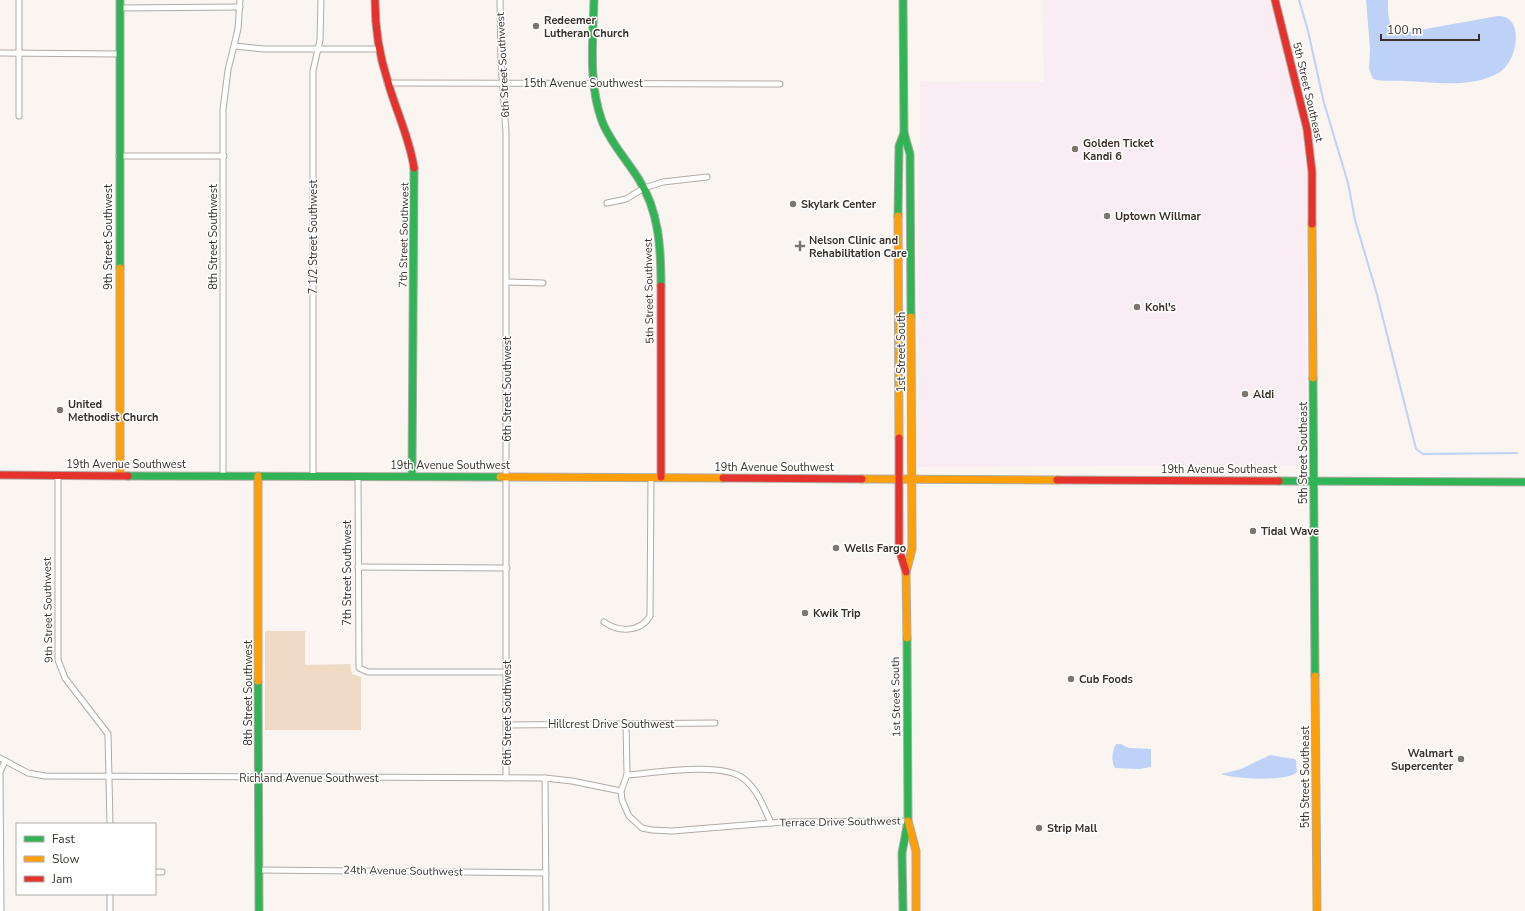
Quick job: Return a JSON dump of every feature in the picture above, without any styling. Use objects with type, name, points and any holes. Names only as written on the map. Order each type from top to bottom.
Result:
[{"type":"main road","name":"7th Street Southwest","points":[[375,0],[376,28],[379,50],[387,82],[409,142],[415,178],[412,476]]},
{"type":"main road","name":"5th Street Southwest","points":[[594,0],[594,84],[599,112],[605,128],[644,188],[654,214],[660,248],[661,477]]},
{"type":"main road","name":"1st Street South","points":[[903,0],[904,132],[899,146],[898,175],[899,549],[900,558],[906,572]]},
{"type":"main road","name":"5th Street Southeast","points":[[1275,0],[1306,122],[1311,156],[1313,192],[1317,911]]},
{"type":"main road","name":"9th Street Southwest","points":[[120,4],[120,475]]},
{"type":"main road","name":"1st Street South","points":[[903,911],[903,849],[908,821],[906,572],[912,549],[910,154],[904,132]]},
{"type":"main road","name":"19th Avenue Southwest","points":[[0,475],[912,478]]},
{"type":"main road","name":"8th Street Southwest","points":[[258,476],[259,911]]},
{"type":"main road","name":"19th Avenue Southeast","points":[[912,478],[1525,482]]},
{"type":"main road","name":"1st Street South","points":[[908,821],[916,851],[916,911]]},
{"type":"street","points":[[19,0],[19,116]]},
{"type":"street","name":"8th Street Southwest","points":[[223,475],[225,90],[228,70],[235,46],[240,0]]},
{"type":"street","name":"7 1/2 Street Southwest","points":[[313,476],[313,71],[321,28],[321,0]]},
{"type":"street","name":"6th Street Southwest","points":[[500,0],[506,132],[506,778]]},
{"type":"street","points":[[120,4],[240,7]]},
{"type":"street","points":[[235,46],[264,49],[379,50]]},
{"type":"street","points":[[0,53],[120,54]]},
{"type":"street","name":"15th Avenue Southwest","points":[[387,82],[780,84]]},
{"type":"street","points":[[119,156],[224,156]]},
{"type":"street","points":[[607,203],[626,199],[644,188],[672,180],[707,177]]},
{"type":"street","points":[[507,282],[543,283]]},
{"type":"street","name":"9th Street Southwest","points":[[58,475],[58,660],[65,678],[108,734],[110,823]]},
{"type":"street","name":"7th Street Southwest","points":[[358,476],[357,663],[360,670],[368,672],[507,672]]},
{"type":"street","points":[[604,622],[617,630],[629,629],[643,625],[650,616],[651,477]]},
{"type":"street","points":[[358,567],[507,568]]},
{"type":"street","points":[[620,791],[627,775],[626,723]]},
{"type":"street","name":"Hillcrest Drive Southwest","points":[[507,725],[715,723]]},
{"type":"street","points":[[1,911],[0,772],[2,760]]},
{"type":"street","name":"Richland Avenue Southwest","points":[[2,760],[28,773],[45,776],[545,778],[579,782],[620,791]]},
{"type":"street","name":"Terrace Drive Southwest","points":[[627,775],[706,769],[734,773],[743,778],[752,787],[762,801],[771,823]]},
{"type":"street","points":[[545,778],[546,911]]},
{"type":"street","name":"Terrace Drive Southwest","points":[[620,791],[629,816],[642,828],[652,830],[735,827],[771,823],[908,821]]},
{"type":"street","name":"24th Avenue Southwest","points":[[259,870],[546,872]]},
{"type":"street","points":[[156,872],[162,872]]},
{"type":"street","points":[[110,895],[110,911]]},
{"type":"shaded area","points":[[1042,0],[1271,0],[1307,147],[1305,465],[918,467],[920,81],[1044,82]]},
{"type":"shaded area","points":[[265,631],[305,631],[305,665],[350,664],[352,674],[361,677],[361,730],[265,730]]},
{"type":"water","points":[[1366,0],[1388,0],[1391,25],[1394,29],[1403,33],[1498,16],[1507,18],[1512,23],[1515,30],[1516,40],[1511,58],[1500,72],[1478,81],[1466,83],[1385,81],[1373,79],[1369,69],[1370,48]]},
{"type":"water","points":[[1116,744],[1121,744],[1129,748],[1151,749],[1151,767],[1139,769],[1115,768],[1112,756]]},
{"type":"water","points":[[1270,755],[1296,760],[1297,772],[1283,777],[1260,779],[1227,776],[1221,774],[1241,769]]},
{"type":"waterway","points":[[1299,0],[1308,31],[1324,103],[1348,183],[1355,220],[1376,291],[1416,449],[1423,454],[1517,453]]},
{"type":"traffic: fast","points":[[120,0],[120,268]]},
{"type":"traffic: fast","points":[[594,0],[592,61],[598,107],[605,129],[645,190],[655,216],[659,244],[661,286]]},
{"type":"traffic: fast","points":[[898,216],[899,146],[904,133],[903,0]]},
{"type":"traffic: fast","points":[[904,133],[910,154],[911,317]]},
{"type":"traffic: fast","points":[[412,476],[414,168]]},
{"type":"traffic: fast","points":[[1313,378],[1315,676]]},
{"type":"traffic: fast","points":[[128,476],[500,477]]},
{"type":"traffic: fast","points":[[1279,481],[1525,482]]},
{"type":"traffic: fast","points":[[903,911],[902,853],[908,821],[907,638]]},
{"type":"traffic: fast","points":[[258,681],[259,911]]},
{"type":"traffic: slow","points":[[898,216],[899,438]]},
{"type":"traffic: slow","points":[[1312,224],[1313,378]]},
{"type":"traffic: slow","points":[[120,268],[120,475]]},
{"type":"traffic: slow","points":[[907,638],[906,572],[912,549],[911,317]]},
{"type":"traffic: slow","points":[[258,476],[258,681]]},
{"type":"traffic: slow","points":[[500,477],[723,478]]},
{"type":"traffic: slow","points":[[862,479],[1057,480]]},
{"type":"traffic: slow","points":[[1315,676],[1317,911]]},
{"type":"traffic: slow","points":[[908,821],[916,851],[916,911]]},
{"type":"traffic: jam","points":[[375,0],[377,31],[382,62],[406,136],[414,168]]},
{"type":"traffic: jam","points":[[1275,0],[1307,129],[1312,172],[1312,224]]},
{"type":"traffic: jam","points":[[661,286],[661,477]]},
{"type":"traffic: jam","points":[[899,438],[899,549],[906,572]]},
{"type":"traffic: jam","points":[[0,475],[128,476]]},
{"type":"traffic: jam","points":[[723,478],[862,479]]},
{"type":"traffic: jam","points":[[1057,480],[1279,481]]},
{"type":"place","name":"Redeemer Lutheran Church","points":[[536,26]]},
{"type":"place","name":"Golden Ticket Kandi 6","points":[[1075,149]]},
{"type":"place","name":"Skylark Center","points":[[793,204]]},
{"type":"place","name":"Uptown Willmar","points":[[1107,216]]},
{"type":"place","name":"Nelson Clinic and Rehabilitation Care","points":[[800,246]]},
{"type":"place","name":"Kohl's","points":[[1137,307]]},
{"type":"place","name":"Aldi","points":[[1245,394]]},
{"type":"place","name":"United Methodist Church","points":[[60,410]]},
{"type":"place","name":"Tidal Wave","points":[[1253,531]]},
{"type":"place","name":"Wells Fargo","points":[[836,548]]},
{"type":"place","name":"Kwik Trip","points":[[805,613]]},
{"type":"place","name":"Cub Foods","points":[[1071,679]]},
{"type":"place","name":"Walmart Supercenter","points":[[1461,759]]},
{"type":"place","name":"Strip Mall","points":[[1039,828]]}]
